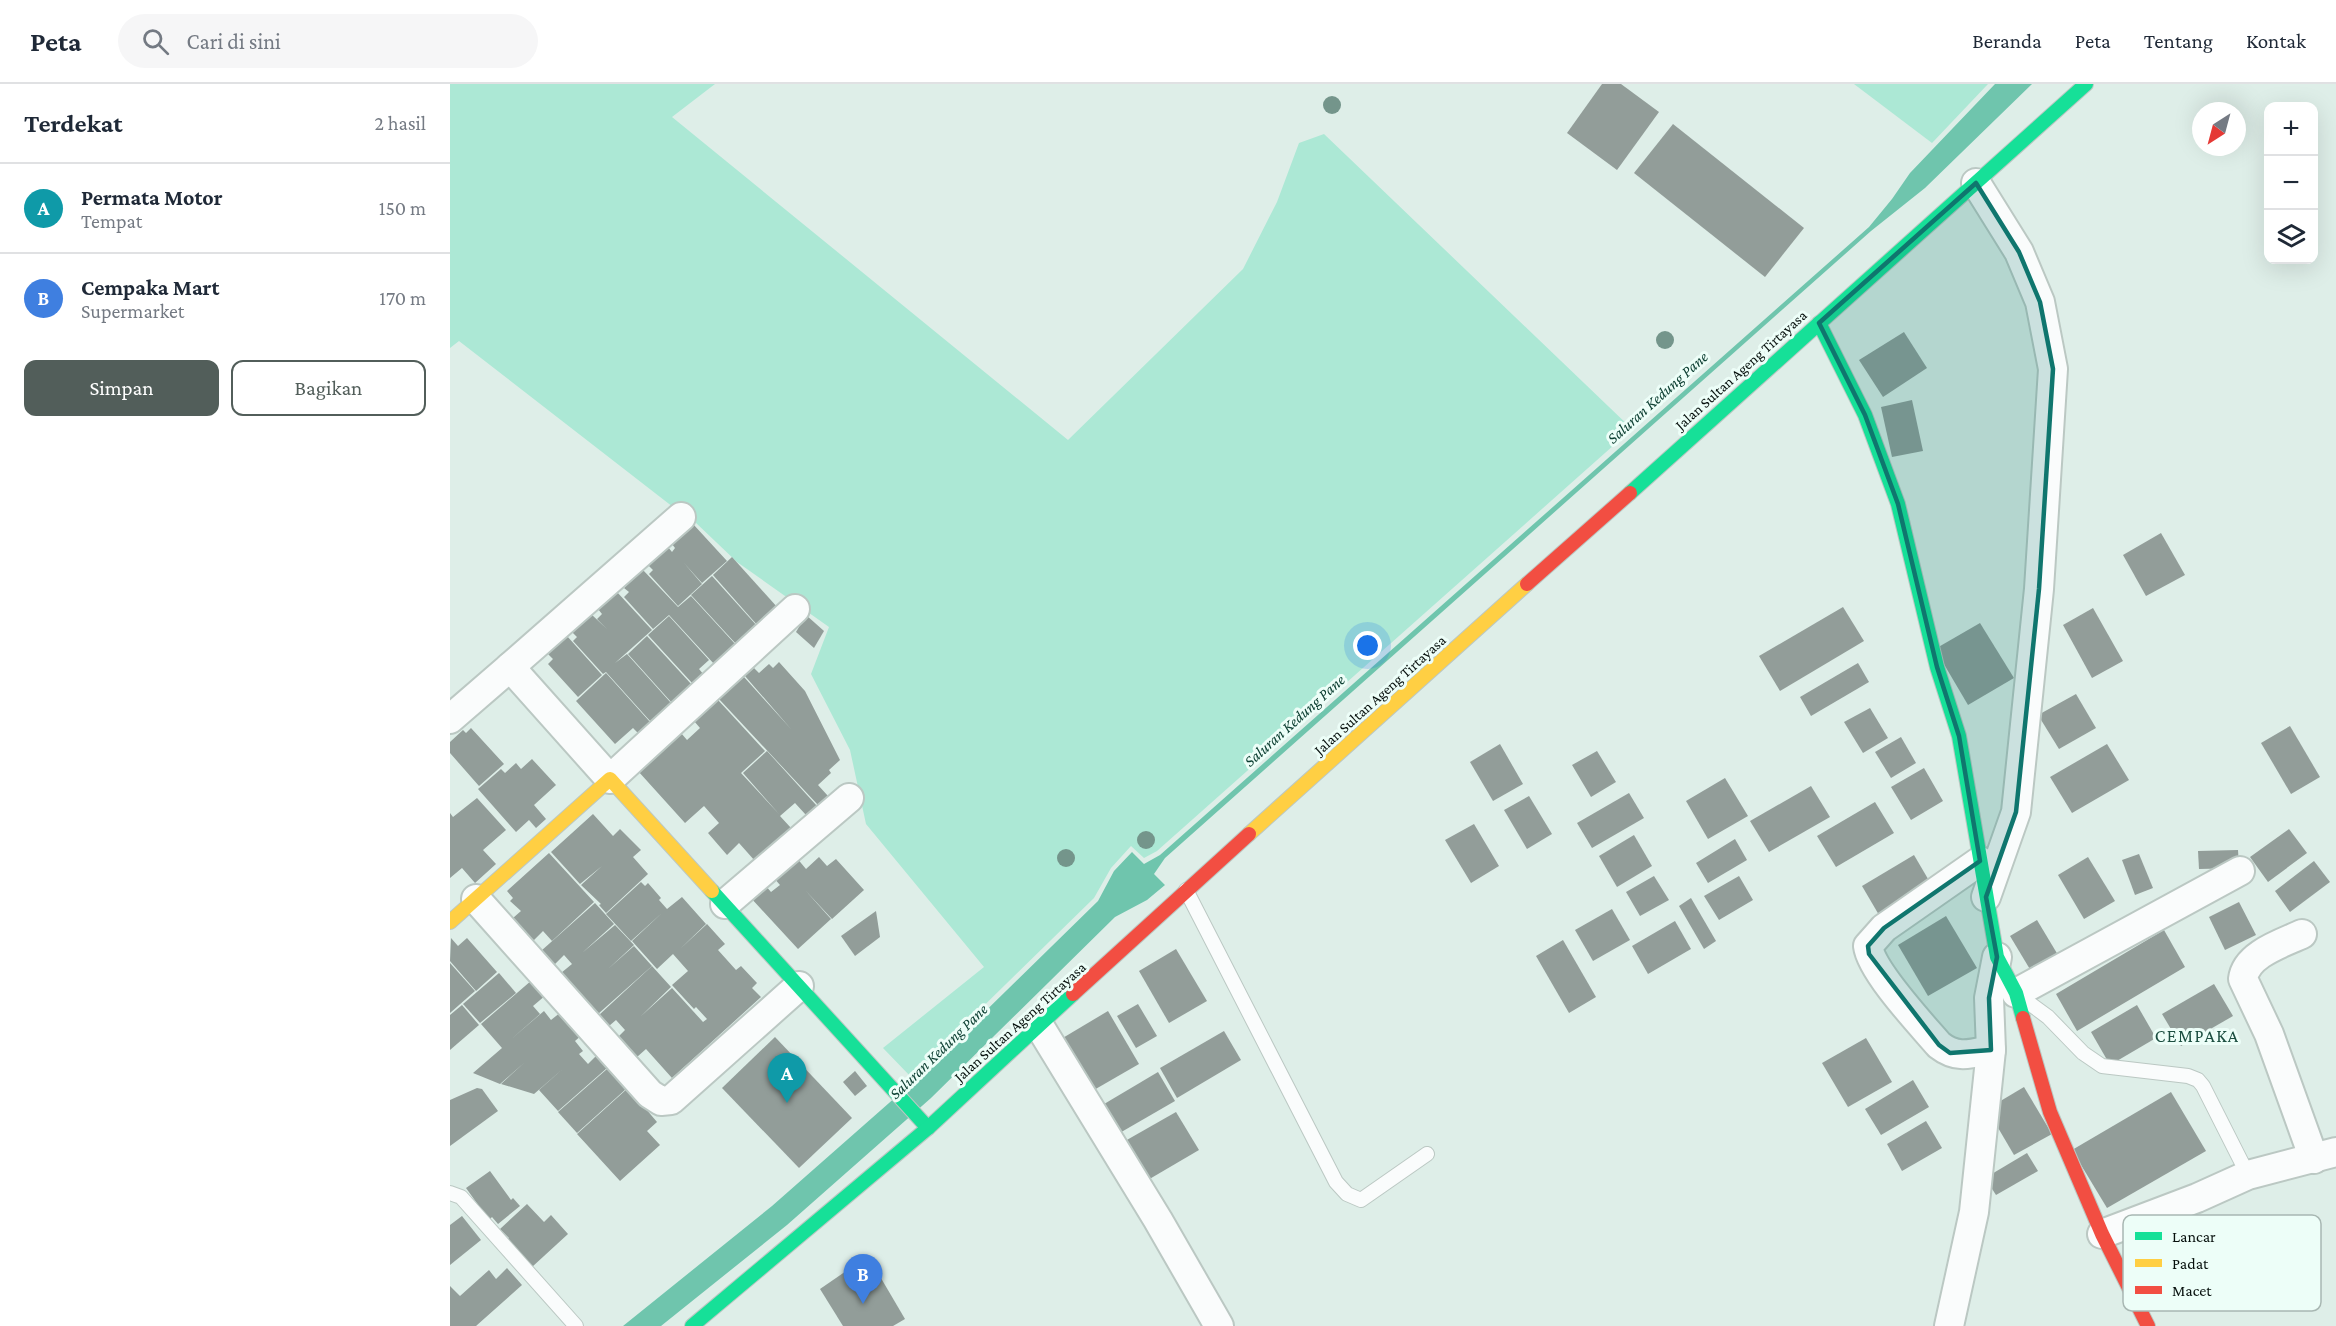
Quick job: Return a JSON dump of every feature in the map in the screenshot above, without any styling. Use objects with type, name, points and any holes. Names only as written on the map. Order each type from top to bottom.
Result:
[{"type":"main road","name":"Jalan Sultan Ageng Tirtayasa","points":[[692,1326],[928,1128],[1186,890],[2086,84]]},
{"type":"main road","points":[[1819,323],[1865,415],[1898,504],[1937,667],[1959,736],[1996,957],[2016,993],[2050,1112],[2102,1234],[2123,1276]]},
{"type":"main road","points":[[450,922],[610,779],[928,1128]]},
{"type":"main road","points":[[2140,1311],[2148,1326]]},
{"type":"street","points":[[1976,183],[2019,252],[2036,292],[2053,369],[2039,589],[2016,812],[1986,897]]},
{"type":"street","points":[[450,719],[681,517]]},
{"type":"street","points":[[510,667],[610,779],[795,609]]},
{"type":"street","points":[[725,904],[849,798]]},
{"type":"street","points":[[1980,861],[1884,928],[1868,946],[1869,954],[1884,977],[1939,1045],[1950,1053],[1964,1054],[1991,1050]]},
{"type":"street","points":[[2016,993],[2240,871]]},
{"type":"street","points":[[476,899],[650,1094],[661,1101],[671,1100],[799,986]]},
{"type":"street","points":[[2152,1215],[2248,1175],[2325,1155],[2243,979],[2249,964],[2266,951],[2302,934]]},
{"type":"street","points":[[1949,1326],[1974,1212],[1991,1050],[1989,998],[1996,957]]},
{"type":"street","points":[[1040,1027],[1158,1220],[1219,1326]]},
{"type":"street","points":[[2102,1234],[2123,1226]]},
{"type":"lane","points":[[1186,890],[1336,1182],[1347,1194],[1361,1200],[1427,1154]]},
{"type":"lane","points":[[2016,993],[2048,1017],[2083,1053],[2102,1066],[2188,1076],[2198,1080],[2248,1175]]},
{"type":"lane","points":[[450,1193],[460,1197],[467,1204],[576,1326]]},
{"type":"highlighted area","points":[[1976,183],[2019,252],[2040,302],[2053,369],[2039,589],[2016,812],[1986,897],[1997,957],[1989,998],[1991,1050],[1950,1053],[1939,1045],[1869,954],[1868,946],[1884,928],[1980,861],[1959,736],[1937,667],[1898,504],[1865,415],[1819,323]]},
{"type":"shaded area","points":[[450,84],[715,84],[672,117],[1068,440],[1243,269],[1277,202],[1299,143],[1324,134],[1632,429],[1157,851],[1144,858],[1131,846],[1111,868],[1094,898],[911,1077],[883,1048],[984,967],[866,824],[850,750],[811,674],[829,627],[737,562],[695,522],[459,341],[450,348]]},
{"type":"shaded area","points":[[1854,84],[1988,84],[1932,143]]},
{"type":"shaded area","points":[[1995,84],[2032,84],[1925,188],[1871,231],[1165,858],[1154,874],[1165,885],[1147,900],[1115,917],[931,1098],[787,1225],[661,1326],[623,1326],[772,1206],[914,1081],[1098,901],[1114,871],[1132,852],[1144,864],[1160,855],[1869,227],[1910,173]]},
{"type":"building","points":[[1602,84],[1621,84],[1659,112],[1617,170],[1567,133]]},
{"type":"building","points":[[1673,124],[1804,228],[1765,277],[1634,173]]},
{"type":"building","points":[[1904,332],[1927,368],[1883,397],[1859,360]]},
{"type":"building","points":[[1912,400],[1923,451],[1892,457],[1881,407]]},
{"type":"building","points":[[693,524],[727,561],[702,583],[684,563],[702,584],[678,606],[649,574],[653,570],[648,565],[668,547],[672,552],[675,548],[672,544]]},
{"type":"building","points":[[2161,533],[2185,575],[2146,596],[2123,555]]},
{"type":"building","points":[[732,557],[778,608],[758,626],[713,575]]},
{"type":"building","points":[[643,570],[678,607],[691,596],[736,645],[715,665],[669,615],[653,629],[624,597],[629,592],[624,588]]},
{"type":"building","points":[[712,576],[758,627],[737,645],[691,595]]},
{"type":"building","points":[[617,592],[652,630],[615,663],[627,654],[671,703],[651,722],[606,672],[603,674],[573,641],[577,637],[572,632],[591,614],[608,630],[597,619],[602,614],[598,609]]},
{"type":"building","points":[[1843,607],[1864,641],[1780,691],[1759,656]]},
{"type":"building","points":[[2093,608],[2123,661],[2092,678],[2063,625]]},
{"type":"building","points":[[806,615],[824,631],[814,648],[796,632]]},
{"type":"building","points":[[669,616],[709,660],[699,669],[704,675],[693,684],[648,635]]},
{"type":"building","points":[[1980,623],[2014,678],[1968,705],[1935,649]]},
{"type":"building","points":[[567,636],[602,675],[578,697],[548,664],[553,659],[548,654]]},
{"type":"building","points":[[647,636],[692,685],[672,703],[628,654]]},
{"type":"building","points":[[779,662],[805,691],[840,760],[829,770],[831,773],[818,785],[828,796],[818,805],[719,699],[744,677],[791,729],[745,676],[754,668],[759,673],[769,664],[773,668]]},
{"type":"building","points":[[1858,663],[1869,682],[1811,716],[1800,697]]},
{"type":"building","points":[[606,673],[650,722],[638,733],[633,728],[615,744],[576,701]]},
{"type":"building","points":[[2076,694],[2096,728],[2059,749],[2038,715]]},
{"type":"building","points":[[718,700],[765,751],[741,773],[779,814],[743,773],[767,751],[817,806],[806,815],[795,803],[780,816],[791,828],[755,861],[739,843],[727,855],[708,833],[719,823],[704,806],[685,823],[638,771],[681,733],[687,740],[700,728],[694,721]]},
{"type":"building","points":[[1870,708],[1888,738],[1863,753],[1844,722]]},
{"type":"building","points":[[2290,726],[2320,777],[2291,794],[2261,743]]},
{"type":"building","points":[[471,728],[504,764],[479,786],[450,753],[450,742],[463,730],[466,733]]},
{"type":"building","points":[[1901,737],[1916,763],[1891,778],[1875,752]]},
{"type":"building","points":[[1500,744],[1523,784],[1493,801],[1470,762]]},
{"type":"building","points":[[2107,744],[2129,780],[2072,813],[2050,777]]},
{"type":"building","points":[[1597,751],[1616,782],[1591,797],[1572,765]]},
{"type":"building","points":[[532,759],[556,785],[534,805],[546,819],[536,828],[529,820],[516,832],[478,789],[501,769],[505,773],[516,763],[521,769]]},
{"type":"building","points":[[1924,768],[1943,801],[1911,820],[1891,787]]},
{"type":"building","points":[[1725,778],[1748,816],[1708,839],[1686,801]]},
{"type":"building","points":[[1811,786],[1830,817],[1769,852],[1750,821]]},
{"type":"building","points":[[1629,793],[1644,818],[1592,848],[1577,823]]},
{"type":"building","points":[[1529,796],[1552,834],[1527,849],[1504,810]]},
{"type":"building","points":[[477,798],[506,830],[483,850],[496,864],[475,883],[462,868],[450,878],[450,813],[453,817]]},
{"type":"building","points":[[1875,802],[1894,833],[1836,867],[1817,836]]},
{"type":"building","points":[[593,814],[613,836],[620,829],[641,850],[633,857],[648,874],[606,913],[599,905],[601,904],[581,885],[602,866],[580,884],[551,852]]},
{"type":"building","points":[[1474,824],[1499,866],[1471,883],[1445,840]]},
{"type":"building","points":[[2289,829],[2307,853],[2268,882],[2250,857]]},
{"type":"building","points":[[1634,835],[1652,866],[1617,887],[1599,856]]},
{"type":"building","points":[[1735,839],[1747,860],[1708,883],[1696,863]]},
{"type":"building","points":[[2238,850],[2239,868],[2199,869],[2198,851]]},
{"type":"building","points":[[549,853],[594,902],[552,941],[543,931],[533,941],[513,918],[521,911],[510,901],[513,898],[507,891]]},
{"type":"building","points":[[2139,854],[2153,888],[2135,895],[2122,860]]},
{"type":"building","points":[[1914,855],[1931,884],[1879,915],[1862,886]]},
{"type":"building","points":[[796,857],[806,869],[819,857],[827,866],[836,859],[864,890],[832,919],[805,890],[831,919],[798,949],[750,897],[765,885],[771,892],[780,885],[773,877]]},
{"type":"building","points":[[2088,857],[2115,901],[2084,919],[2058,875]]},
{"type":"building","points":[[2314,861],[2330,882],[2290,912],[2275,891]]},
{"type":"building","points":[[1654,876],[1669,900],[1640,916],[1626,892]]},
{"type":"building","points":[[1739,876],[1753,900],[1719,920],[1704,896]]},
{"type":"building","points":[[641,882],[645,886],[648,883],[667,909],[682,897],[706,924],[680,949],[707,924],[725,944],[718,950],[736,970],[741,966],[757,983],[752,988],[761,997],[672,1078],[646,1049],[637,1057],[619,1036],[625,1030],[616,1020],[609,1026],[599,1015],[652,966],[671,987],[640,1017],[672,988],[703,1022],[707,1019],[696,1007],[694,1009],[672,985],[688,971],[673,954],[657,969],[632,941],[663,912],[631,941],[606,914]]},
{"type":"building","points":[[1691,898],[1716,941],[1704,949],[1679,906]]},
{"type":"building","points":[[2239,902],[2256,935],[2225,950],[2209,917]]},
{"type":"building","points":[[595,903],[614,924],[582,953],[615,925],[634,945],[608,969],[634,946],[652,966],[598,1014],[561,973],[572,964],[564,955],[554,965],[541,951]]},
{"type":"building","points":[[1612,909],[1630,940],[1593,961],[1575,930]]},
{"type":"building","points":[[876,911],[880,937],[855,956],[841,936]]},
{"type":"building","points":[[1946,916],[1977,968],[1928,996],[1898,945]]},
{"type":"building","points":[[2037,920],[2058,955],[2031,971],[2010,936]]},
{"type":"building","points":[[1675,921],[1691,949],[1648,974],[1632,946]]},
{"type":"building","points":[[2164,930],[2185,967],[2077,1031],[2056,994]]},
{"type":"building","points":[[451,938],[458,946],[467,938],[497,972],[476,991],[450,961]]},
{"type":"building","points":[[1563,940],[1596,997],[1569,1013],[1536,956]]},
{"type":"building","points":[[1176,949],[1207,1001],[1169,1023],[1139,971]]},
{"type":"building","points":[[450,963],[475,991],[450,1013]]},
{"type":"building","points":[[499,973],[516,993],[480,1023],[463,1004]]},
{"type":"building","points":[[532,980],[546,995],[533,1006],[540,1014],[509,1041],[544,1011],[551,1020],[561,1012],[583,1034],[575,1041],[583,1051],[579,1054],[588,1064],[596,1056],[607,1068],[558,1111],[539,1090],[565,1067],[534,1094],[501,1084],[525,1062],[500,1084],[473,1073],[502,1048],[481,1024]]},
{"type":"building","points":[[2214,984],[2233,1016],[2181,1046],[2162,1014]]},
{"type":"building","points":[[1138,1004],[1157,1036],[1136,1048],[1117,1016]]},
{"type":"building","points":[[462,1005],[479,1025],[450,1050],[450,1015]]},
{"type":"building","points":[[2137,1005],[2156,1038],[2110,1065],[2091,1032]]},
{"type":"building","points":[[1108,1011],[1139,1064],[1087,1094],[1056,1042]]},
{"type":"building","points":[[1224,1031],[1241,1060],[1177,1098],[1160,1068]]},
{"type":"building","points":[[775,1037],[852,1118],[799,1168],[722,1088]]},
{"type":"building","points":[[1866,1038],[1892,1082],[1848,1107],[1822,1063]]},
{"type":"building","points":[[607,1069],[626,1089],[577,1133],[558,1112]]},
{"type":"building","points":[[855,1071],[867,1086],[855,1096],[843,1082]]},
{"type":"building","points":[[1158,1072],[1175,1101],[1111,1138],[1094,1110]]},
{"type":"building","points":[[1913,1080],[1929,1107],[1881,1135],[1865,1109]]},
{"type":"building","points":[[2024,1087],[2052,1134],[2014,1155],[1987,1109]]},
{"type":"building","points":[[477,1088],[482,1089],[498,1111],[450,1146],[450,1100]]},
{"type":"building","points":[[628,1088],[657,1122],[647,1131],[660,1145],[620,1181],[577,1134]]},
{"type":"building","points":[[2171,1092],[2206,1151],[2107,1208],[2072,1150]]},
{"type":"building","points":[[1176,1112],[1199,1150],[1141,1184],[1118,1145]]},
{"type":"building","points":[[1926,1121],[1942,1148],[1902,1171],[1887,1144]]},
{"type":"building","points":[[2027,1153],[2038,1171],[1996,1195],[1985,1178]]},
{"type":"building","points":[[490,1171],[511,1200],[513,1198],[520,1206],[498,1224],[492,1217],[489,1220],[466,1188]]},
{"type":"building","points":[[527,1204],[544,1222],[551,1215],[568,1234],[532,1267],[500,1229]]},
{"type":"building","points":[[462,1216],[481,1240],[450,1265],[450,1225]]},
{"type":"building","points":[[868,1256],[905,1319],[893,1326],[843,1326],[820,1289]]},
{"type":"building","points":[[507,1268],[522,1285],[476,1326],[450,1326],[450,1286],[460,1296],[489,1270],[496,1279]]},
{"type":"traffic: fast","points":[[1630,493],[2086,84]]},
{"type":"traffic: fast","points":[[1819,323],[1865,415],[1898,504],[1937,667],[1959,736],[1997,957],[2016,993],[2023,1018]]},
{"type":"traffic: fast","points":[[712,891],[928,1128]]},
{"type":"traffic: fast","points":[[692,1326],[928,1128],[1073,994]]},
{"type":"traffic: slow","points":[[1249,834],[1527,584]]},
{"type":"traffic: slow","points":[[450,922],[610,779],[712,891]]},
{"type":"traffic: jam","points":[[1527,584],[1630,493]]},
{"type":"traffic: jam","points":[[1073,994],[1249,834]]},
{"type":"traffic: jam","points":[[2023,1018],[2050,1112],[2102,1234],[2123,1276]]},
{"type":"traffic: jam","points":[[2140,1311],[2148,1326]]},
{"type":"place","name":"Permata Motor","points":[[787,1103]]},
{"type":"place","name":"Cempaka Mart","points":[[863,1304]]},
{"type":"district","name":"CEMPAKA","points":[[2197,1036]]},
{"type":"water label","name":"Saluran Kedung Pane","points":[[1657,397]]},
{"type":"water label","name":"Saluran Kedung Pane","points":[[1294,720]]},
{"type":"water label","name":"Saluran Kedung Pane","points":[[938,1051]]}]
